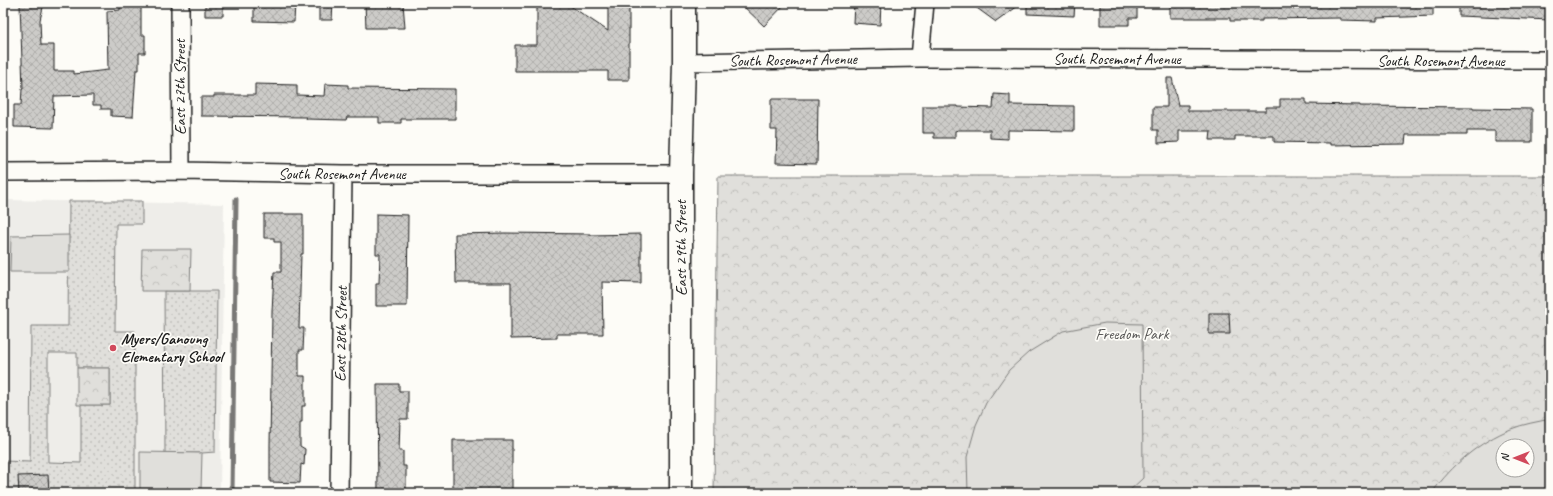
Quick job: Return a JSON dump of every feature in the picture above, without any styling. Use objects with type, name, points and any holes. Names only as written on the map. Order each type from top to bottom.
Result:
[{"type":"street","name":"East 27th Street","points":[[180,3],[181,171]]},
{"type":"street","name":"East 29th Street","points":[[681,493],[681,174],[684,3]]},
{"type":"street","points":[[920,58],[924,3]]},
{"type":"street","name":"South Rosemont Avenue","points":[[684,62],[920,58],[1550,60]]},
{"type":"street","name":"South Rosemont Avenue","points":[[3,172],[181,171],[342,174],[681,174]]},
{"type":"street","name":"East 28th Street","points":[[339,493],[342,174]]},
{"type":"shaded area","name":"Myers/Ganoung Elementary School","points":[[3,200],[224,204],[220,493],[3,493]]},
{"type":"green space","name":"Freedom Park","points":[[718,176],[1550,176],[1550,493],[714,493]]},
{"type":"green space","points":[[69,201],[142,201],[142,224],[116,224],[115,331],[135,331],[135,493],[3,493],[3,461],[30,462],[31,326],[68,326]],"holes":[[[48,353],[77,353],[77,368],[110,368],[110,405],[81,405],[81,463],[48,462]]]},
{"type":"green space","points":[[69,235],[69,272],[10,272],[11,236]]},
{"type":"green space","points":[[142,249],[191,249],[190,291],[141,291]]},
{"type":"green space","points":[[164,291],[217,291],[215,452],[165,453]]},
{"type":"green space","points":[[1105,323],[1142,324],[1143,478],[1127,493],[968,493],[967,457],[976,425],[986,403],[1009,370],[1029,352],[1063,331]]},
{"type":"green space","points":[[77,368],[110,368],[110,405],[77,405]]},
{"type":"green space","points":[[1550,419],[1550,493],[1432,493],[1448,473],[1467,455],[1499,434],[1525,424]]},
{"type":"green space","points":[[140,452],[202,453],[201,490],[140,489]]},
{"type":"building","points":[[44,3],[40,20],[41,45],[54,45],[54,71],[74,71],[74,74],[108,70],[107,11],[120,10],[120,3],[141,3],[141,35],[145,35],[145,53],[139,53],[139,70],[136,70],[133,117],[111,116],[111,109],[101,109],[101,105],[93,105],[93,95],[54,96],[53,128],[14,127],[14,105],[21,105],[23,89],[20,4]]},
{"type":"building","points":[[205,3],[223,3],[223,16],[205,16]]},
{"type":"building","points":[[254,3],[295,3],[294,22],[254,21]]},
{"type":"building","points":[[319,3],[333,3],[332,20],[319,20]]},
{"type":"building","points":[[365,3],[403,3],[405,28],[366,28]]},
{"type":"building","points":[[537,3],[566,3],[608,31],[608,3],[629,3],[629,80],[608,80],[608,71],[515,71],[515,45],[537,45]]},
{"type":"building","points":[[740,3],[786,3],[764,26]]},
{"type":"building","points":[[854,3],[881,3],[880,25],[853,23]]},
{"type":"building","points":[[970,3],[1022,3],[996,22]]},
{"type":"building","points":[[1027,3],[1075,3],[1074,16],[1027,14]]},
{"type":"building","points":[[1100,3],[1137,3],[1137,18],[1129,18],[1129,25],[1100,25]]},
{"type":"building","points":[[1170,3],[1433,3],[1433,16],[1377,18],[1377,21],[1340,20],[1340,18],[1230,21],[1230,18],[1170,18]]},
{"type":"building","points":[[1459,3],[1550,3],[1550,20],[1459,16]]},
{"type":"building","points":[[1167,78],[1172,78],[1178,105],[1188,105],[1188,111],[1266,111],[1266,107],[1280,107],[1280,99],[1306,99],[1306,104],[1532,109],[1532,142],[1495,142],[1495,131],[1467,131],[1467,135],[1406,135],[1405,144],[1330,145],[1330,143],[1274,142],[1274,136],[1235,136],[1235,140],[1210,140],[1211,131],[1179,131],[1179,142],[1158,143],[1158,130],[1153,130],[1153,107],[1167,107]]},
{"type":"building","points":[[255,84],[297,85],[297,95],[324,96],[325,84],[348,85],[348,88],[455,89],[455,119],[401,119],[401,123],[379,123],[379,117],[347,117],[346,120],[306,119],[307,117],[201,116],[201,97],[214,97],[214,95],[255,95]]},
{"type":"building","points":[[994,94],[1010,95],[1010,105],[1074,106],[1074,131],[1008,130],[1008,139],[990,138],[990,130],[958,130],[955,131],[955,138],[934,138],[934,133],[923,133],[923,106],[993,108]]},
{"type":"building","points":[[771,99],[818,99],[817,164],[776,163],[777,130],[771,130]]},
{"type":"building","points":[[264,214],[303,214],[303,254],[301,254],[299,328],[304,328],[303,350],[299,350],[299,376],[305,376],[305,406],[302,406],[302,422],[300,422],[300,446],[305,449],[304,465],[301,464],[300,483],[270,482],[272,312],[274,272],[281,272],[281,242],[274,242],[274,238],[264,238]]},
{"type":"building","points":[[376,214],[408,215],[407,306],[376,306],[376,283],[379,283],[380,254],[376,254]]},
{"type":"building","points":[[505,233],[591,235],[641,234],[641,283],[602,282],[603,334],[557,334],[557,338],[511,339],[511,283],[456,283],[455,234]]},
{"type":"building","points":[[1209,313],[1229,313],[1230,334],[1209,334]]},
{"type":"building","points":[[377,384],[399,384],[399,391],[408,391],[408,419],[400,419],[399,451],[403,451],[403,466],[406,466],[406,493],[378,493]]},
{"type":"building","points":[[453,440],[512,440],[512,493],[453,493]]},
{"type":"building","points":[[48,475],[49,493],[19,493],[18,476]]},
{"type":"waterway","points":[[232,493],[236,199]]},
{"type":"place","name":"Myers/Ganoung Elementary School","points":[[113,348]]}]
